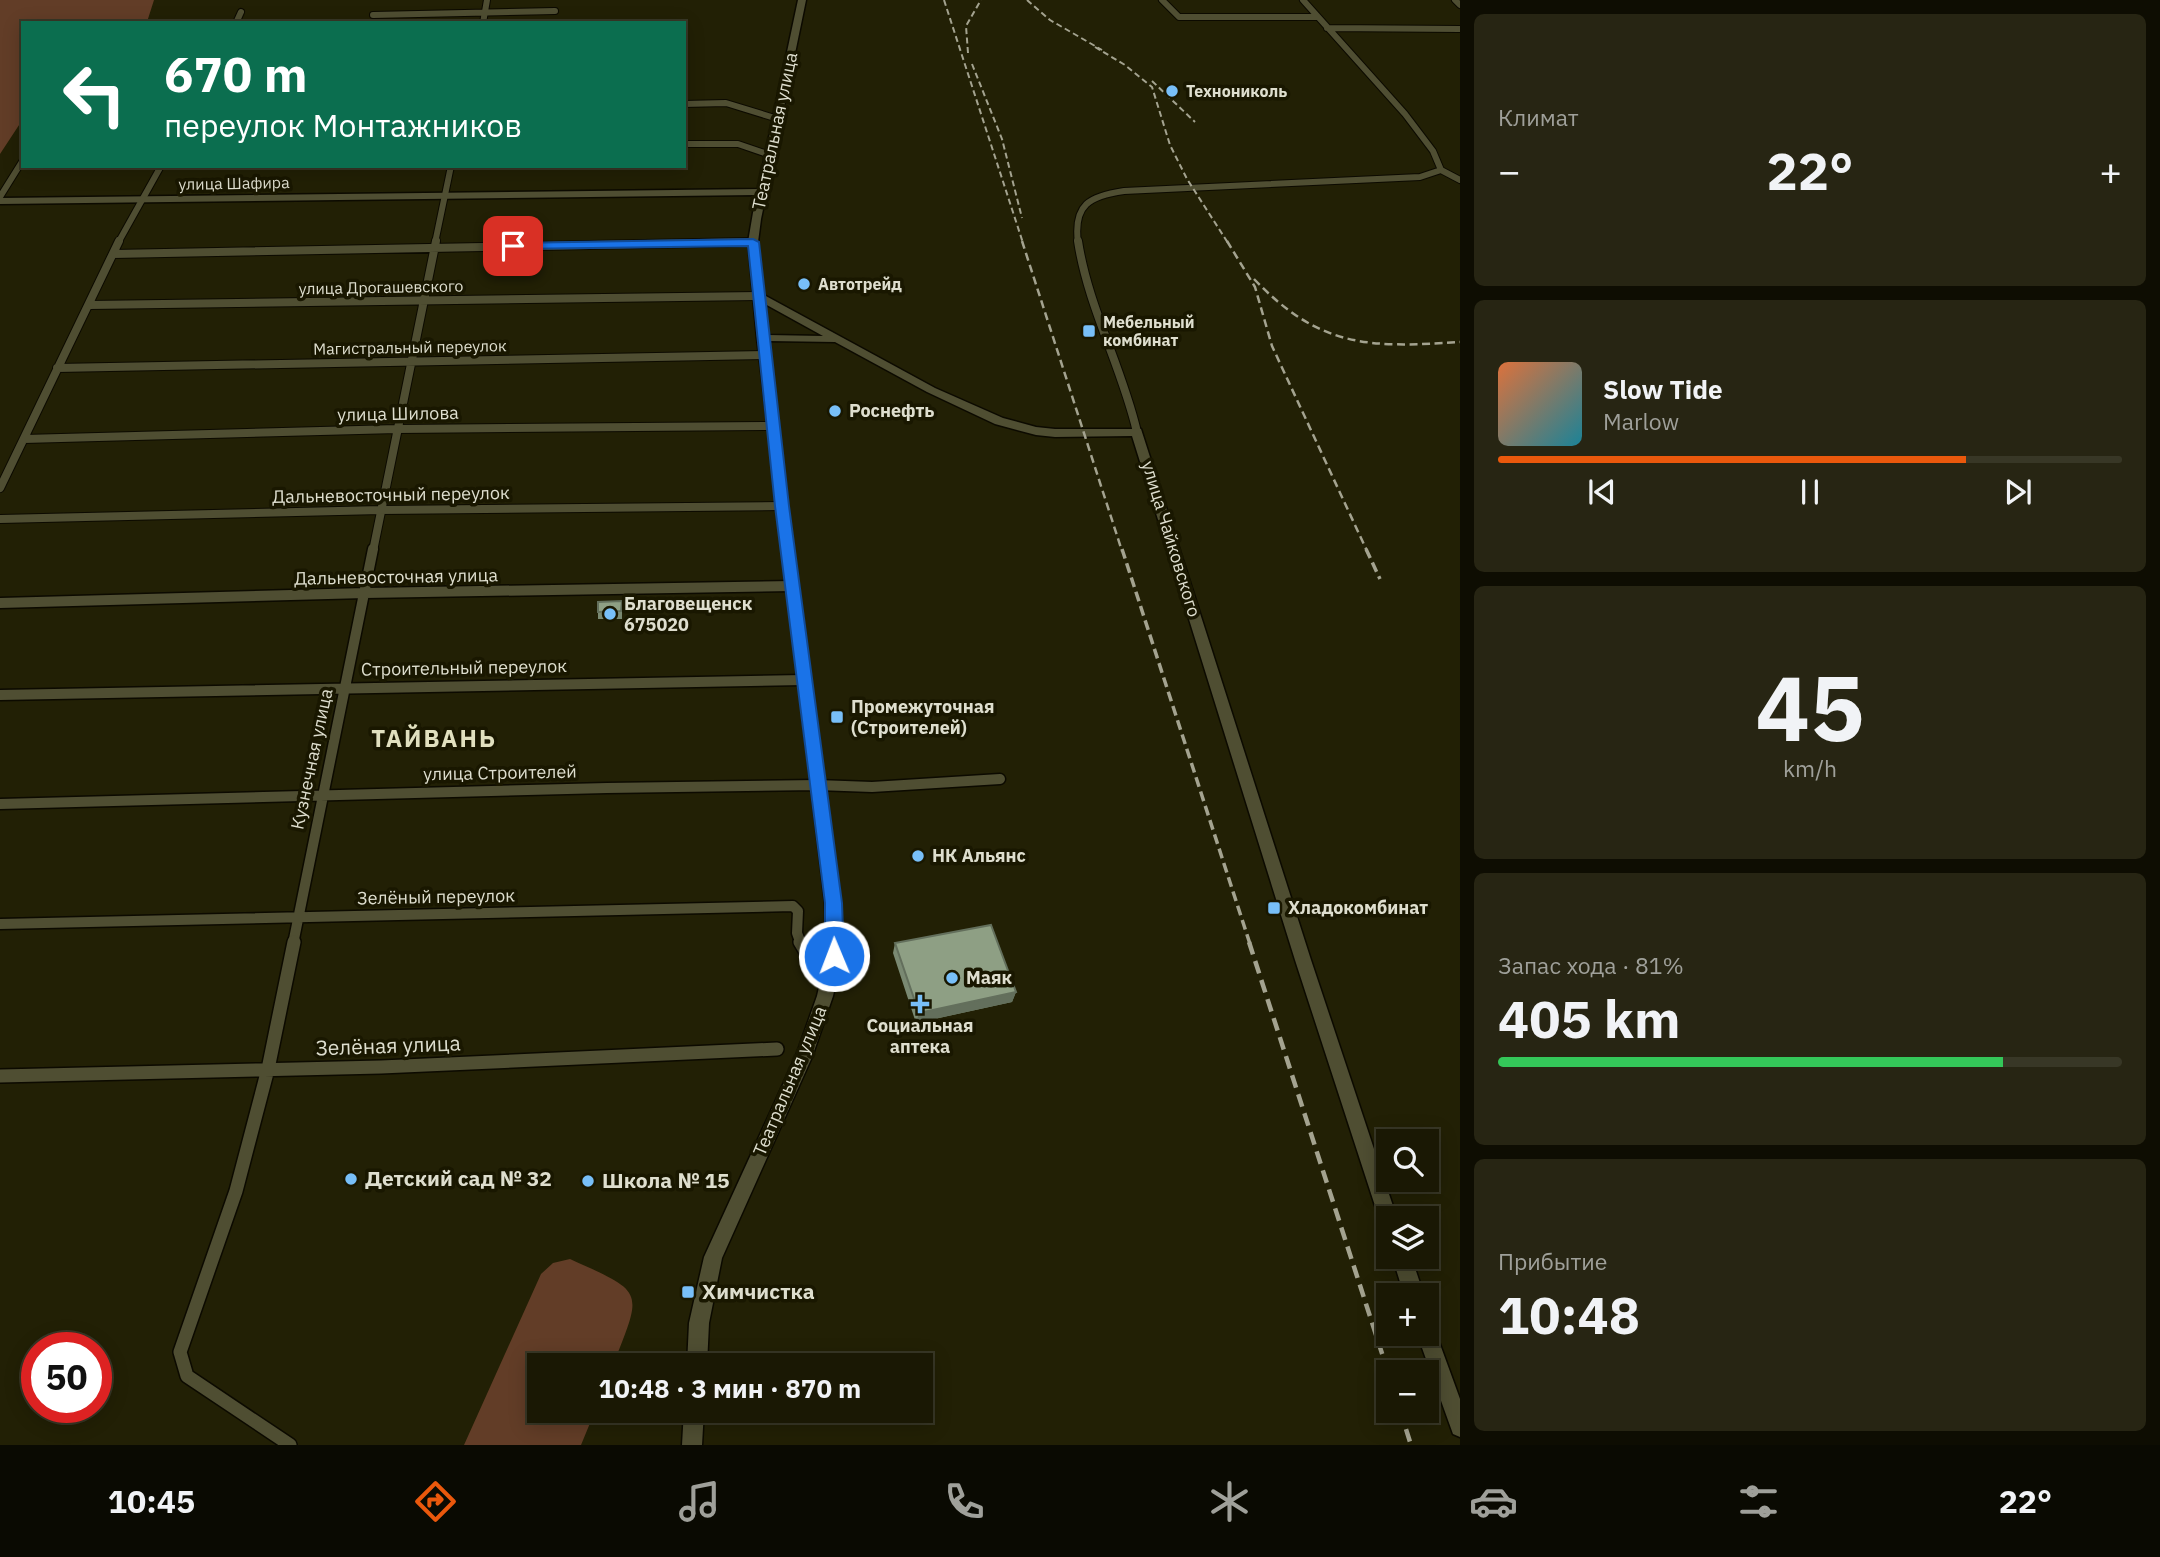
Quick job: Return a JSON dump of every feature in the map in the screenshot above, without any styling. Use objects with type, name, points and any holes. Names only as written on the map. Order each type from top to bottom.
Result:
[{"type":"street","points":[[483,21],[486,0]]},
{"type":"street","name":"Театральная улица","points":[[697,1353],[699,1323],[713,1256],[804,1057],[825,996],[834,956],[834,903],[803,680],[753,242],[802,0]]},
{"type":"street","points":[[1161,0],[1179,17],[1318,17]]},
{"type":"street","points":[[1303,0],[1405,114],[1433,151],[1441,170],[1460,180]]},
{"type":"street","points":[[1455,0],[1460,5]]},
{"type":"street","points":[[373,15],[555,11]]},
{"type":"street","points":[[237,21],[241,12]]},
{"type":"street","points":[[406,21],[407,15]]},
{"type":"street","points":[[1327,28],[1460,29]]},
{"type":"street","points":[[686,104],[726,103],[778,119]]},
{"type":"street","points":[[686,145],[738,144],[770,155]]},
{"type":"street","points":[[0,199],[21,163]]},
{"type":"street","points":[[0,488],[130,218],[160,168]]},
{"type":"street","name":"Кузнечная улица","points":[[290,1445],[187,1376],[180,1352],[236,1191],[268,1069],[451,168]]},
{"type":"street","name":"улица Чайковского","points":[[1384,1206],[1299,947],[1137,432],[1132,406],[1093,300],[1075,230],[1079,213],[1086,203],[1097,195],[1124,191],[1420,177],[1441,170]]},
{"type":"street","name":"улица Шафира","points":[[0,199],[143,200],[762,192]]},
{"type":"street","points":[[113,254],[753,242]]},
{"type":"street","points":[[758,296],[931,390],[999,421],[1021,428],[1055,433],[1137,432]]},
{"type":"street","name":"улица Дрогашевского","points":[[89,305],[758,296]]},
{"type":"street","points":[[762,338],[808,337],[843,343]]},
{"type":"street","name":"Магистральный переулок","points":[[57,368],[764,355]]},
{"type":"street","name":"улица Шилова","points":[[24,439],[397,429],[773,426]]},
{"type":"street","name":"Дальневосточный переулок","points":[[0,519],[382,510],[782,506]]},
{"type":"street","name":"Дальневосточная улица","points":[[0,603],[365,593],[792,586]]},
{"type":"street","name":"Строительный переулок","points":[[0,695],[803,680]]},
{"type":"street","name":"улица Строителей","points":[[0,804],[817,785],[872,787],[1000,779]]},
{"type":"street","name":"Зелёный переулок","points":[[0,924],[793,906],[798,911],[796,930],[799,944],[806,952],[834,956]]},
{"type":"street","name":"Зелёная улица","points":[[0,1076],[381,1067],[777,1049]]},
{"type":"street","points":[[1431,1346],[1460,1427]]},
{"type":"street","points":[[692,1445],[693,1423]]},
{"type":"shaded area","points":[[0,0],[154,0],[147,21],[21,21],[21,122],[0,154]]},
{"type":"shaded area","points":[[570,1259],[613,1279],[631,1296],[629,1321],[617,1353],[527,1353],[527,1423],[590,1423],[581,1445],[464,1445],[541,1274],[553,1263]]},
{"type":"building","points":[[622,601],[621,611],[598,612],[598,602]]},
{"type":"building","name":"Маяк","points":[[991,925],[1016,992],[919,1013],[895,943]]},
{"type":"railway","points":[[944,0],[1023,243]]},
{"type":"railway","points":[[968,53],[966,26],[981,0]]},
{"type":"railway","points":[[1027,0],[1050,20],[1102,50]]},
{"type":"railway","points":[[1095,47],[1125,65],[1152,87],[1170,145],[1187,179],[1228,243]]},
{"type":"railway","points":[[972,64],[1002,139],[1022,218]]},
{"type":"railway","points":[[1152,81],[1195,122]]},
{"type":"railway","points":[[1022,241],[1122,551]]},
{"type":"railway","points":[[1227,241],[1255,287],[1272,346],[1367,551]]},
{"type":"railway","points":[[1254,279],[1301,319],[1348,339],[1399,344],[1460,342]]},
{"type":"railway","points":[[1122,549],[1250,944]]},
{"type":"railway","points":[[1366,549],[1380,579]]},
{"type":"railway","points":[[1249,942],[1384,1360]]},
{"type":"railway","points":[[1404,1423],[1411,1445]]},
{"type":"place","name":"Технониколь","points":[[1172,91]]},
{"type":"place","name":"Автотрейд","points":[[804,284]]},
{"type":"place","name":"Мебельный комбинат","points":[[1089,331]]},
{"type":"place","name":"Роснефть","points":[[835,411]]},
{"type":"place","name":"Благовещенск 675020","points":[[610,614]]},
{"type":"place","name":"Промежуточная (Строителей)","points":[[837,717]]},
{"type":"place","name":"НК Альянс","points":[[918,856]]},
{"type":"place","name":"Хладокомбинат","points":[[1274,908]]},
{"type":"place","name":"Маяк","points":[[952,978]]},
{"type":"place","name":"Социальная аптека","points":[[920,1004]]},
{"type":"place","name":"Детский сад № 32","points":[[351,1179]]},
{"type":"place","name":"Школа № 15","points":[[588,1181]]},
{"type":"place","name":"Химчистка","points":[[688,1292]]},
{"type":"district","name":"ТАЙВАНЬ","points":[[434,739]]},
{"type":"route","points":[[513,246],[753,242],[782,506],[834,903],[834,956]]}]
